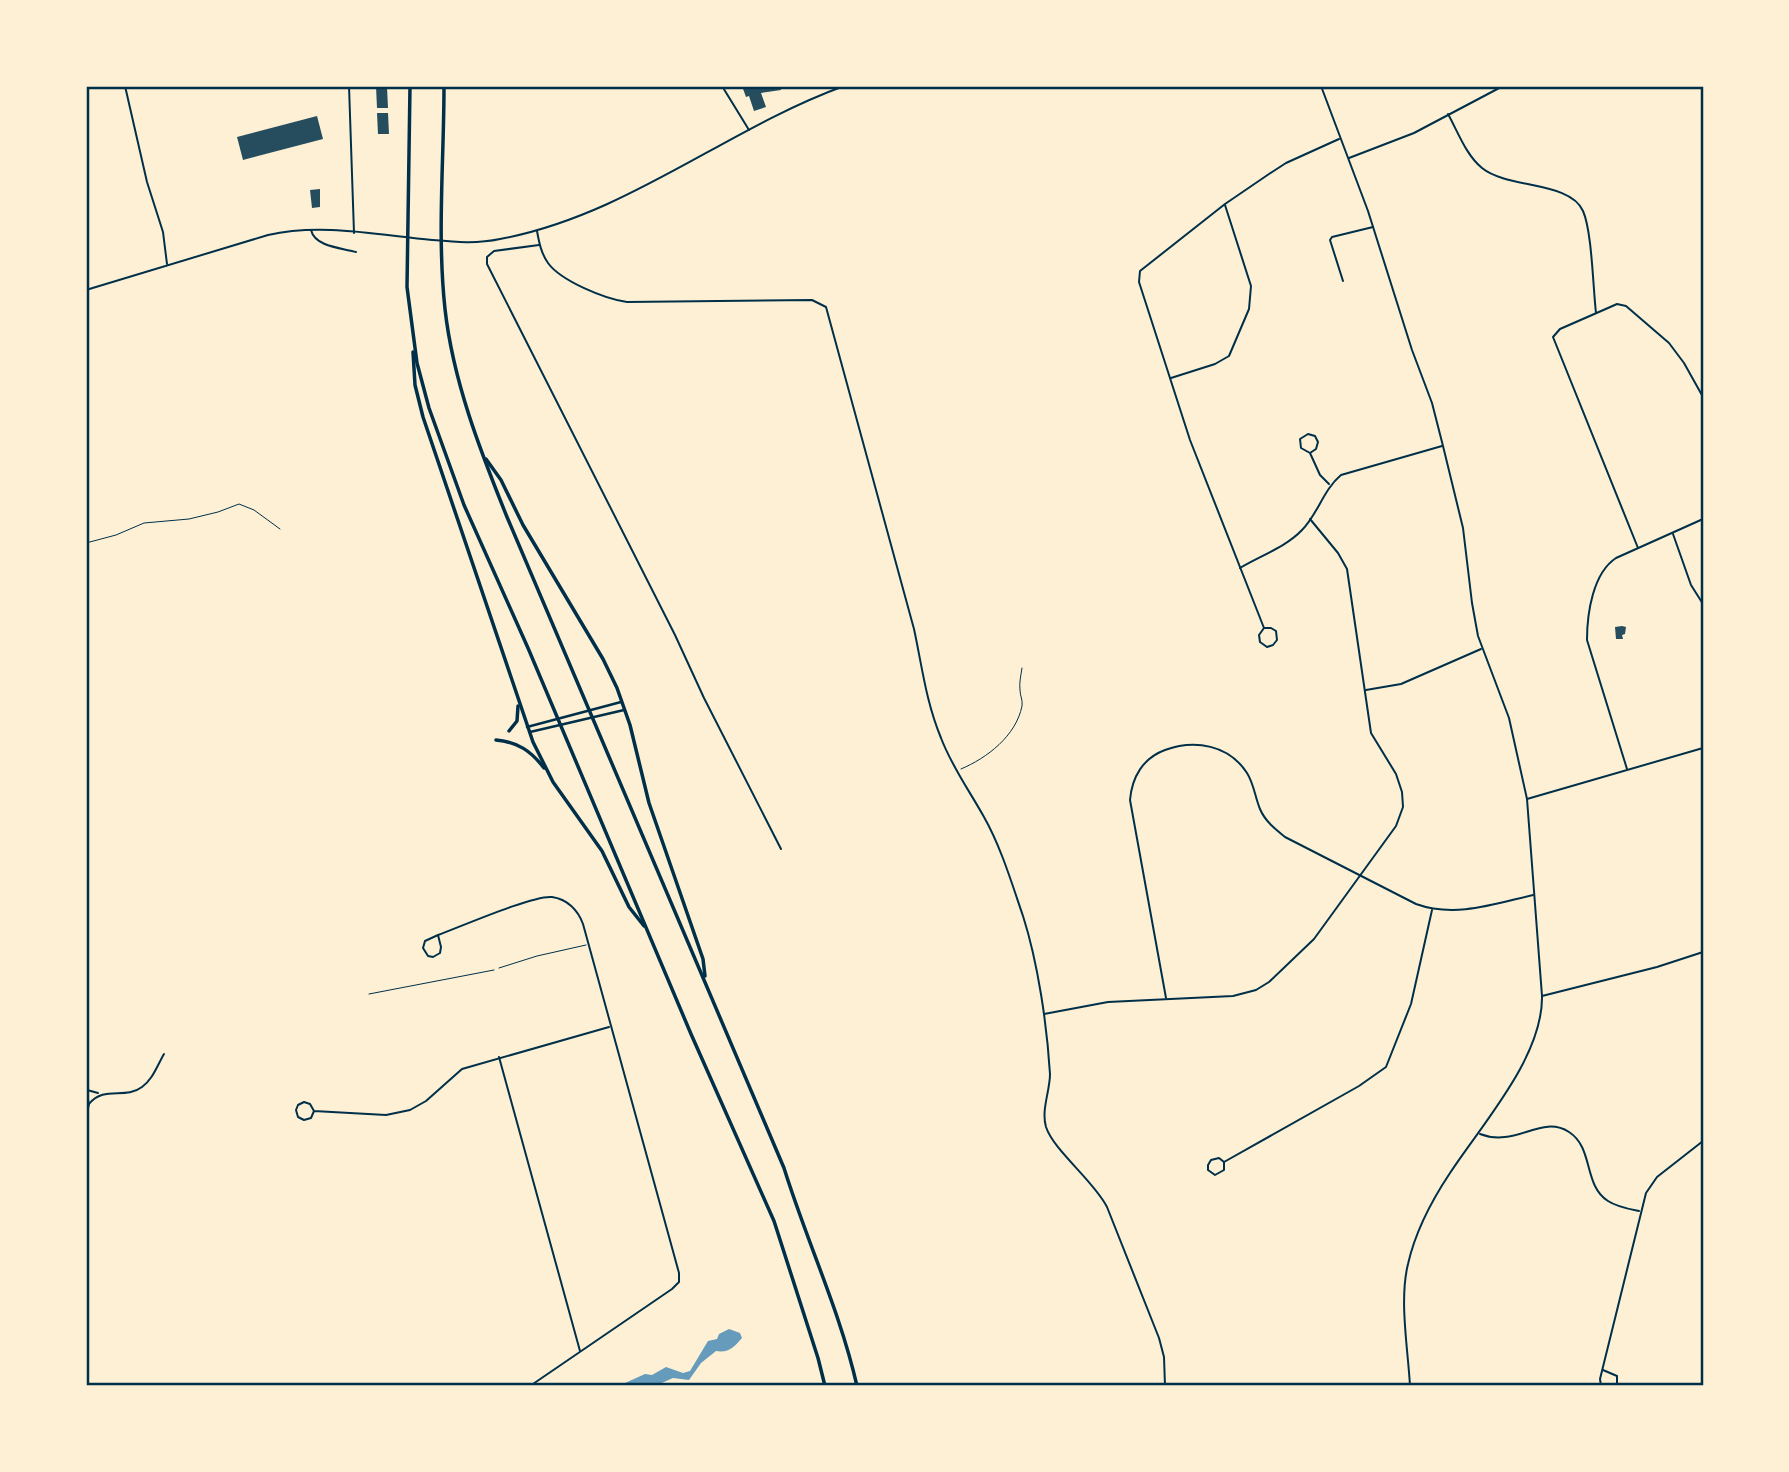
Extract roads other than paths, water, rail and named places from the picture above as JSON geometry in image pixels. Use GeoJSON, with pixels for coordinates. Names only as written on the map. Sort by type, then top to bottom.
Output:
{"type":"FeatureCollection","features":[{"type":"Feature","properties":{"kind":"highway"},"geometry":{"type":"LineString","coordinates":[[410,86],[406,259],[414,342],[415,386],[518,701],[548,773]]}},
{"type":"Feature","properties":{"kind":"highway"},"geometry":{"type":"LineString","coordinates":[[444,86],[442,251],[445,309],[453,354],[481,452],[784,1168],[838,1314],[857,1386]]}},
{"type":"Feature","properties":{"kind":"highway"},"geometry":{"type":"LineString","coordinates":[[414,342],[429,408],[449,469],[774,1221],[825,1386]]}},
{"type":"Feature","properties":{"kind":"highway"},"geometry":{"type":"LineString","coordinates":[[481,452],[501,480],[523,525],[603,659],[630,725],[649,803],[703,959],[706,982]]}},
{"type":"Feature","properties":{"kind":"highway"},"geometry":{"type":"LineString","coordinates":[[509,731],[517,721],[518,701]]}},
{"type":"Feature","properties":{"kind":"highway"},"geometry":{"type":"LineString","coordinates":[[496,740],[510,742],[528,750],[548,773],[602,851],[629,907],[647,930]]}},
{"type":"Feature","properties":{"kind":"main road"},"geometry":{"type":"LineString","coordinates":[[527,727],[621,702]]}},
{"type":"Feature","properties":{"kind":"main road"},"geometry":{"type":"LineString","coordinates":[[530,732],[624,710]]}},
{"type":"Feature","properties":{"kind":"street"},"geometry":{"type":"LineString","coordinates":[[125,86],[147,182],[163,232],[168,265]]}},
{"type":"Feature","properties":{"kind":"street"},"geometry":{"type":"LineString","coordinates":[[349,86],[354,233]]}},
{"type":"Feature","properties":{"kind":"street"},"geometry":{"type":"LineString","coordinates":[[722,86],[749,130]]}},
{"type":"Feature","properties":{"kind":"street"},"geometry":{"type":"LineString","coordinates":[[86,290],[268,234],[311,229],[455,242],[489,241],[537,231],[599,209],[814,97],[844,86]]}},
{"type":"Feature","properties":{"kind":"street"},"geometry":{"type":"LineString","coordinates":[[1321,86],[1373,227],[1412,350],[1432,402],[1463,528],[1472,603],[1482,648],[1509,718],[1527,799],[1542,996],[1540,1020],[1534,1038],[1505,1093],[1436,1197],[1408,1263],[1405,1296],[1410,1386]]}},
{"type":"Feature","properties":{"kind":"street"},"geometry":{"type":"LineString","coordinates":[[1348,158],[1414,133],[1503,86]]}},
{"type":"Feature","properties":{"kind":"street"},"geometry":{"type":"LineString","coordinates":[[1448,114],[1474,161],[1489,173],[1502,179],[1559,192],[1579,204],[1586,222],[1596,314]]}},
{"type":"Feature","properties":{"kind":"street"},"geometry":{"type":"LineString","coordinates":[[1264,628],[1190,440],[1139,275],[1145,265],[1225,204],[1286,163],[1340,139]]}},
{"type":"Feature","properties":{"kind":"street"},"geometry":{"type":"LineString","coordinates":[[1169,378],[1215,364],[1229,356],[1249,309],[1251,286],[1225,204]]}},
{"type":"Feature","properties":{"kind":"street"},"geometry":{"type":"LineString","coordinates":[[1343,281],[1332,237],[1373,227]]}},
{"type":"Feature","properties":{"kind":"street"},"geometry":{"type":"LineString","coordinates":[[311,229],[319,242],[356,252]]}},
{"type":"Feature","properties":{"kind":"street"},"geometry":{"type":"LineString","coordinates":[[537,231],[548,262],[557,272],[598,294],[619,301],[812,300],[826,307],[914,629],[931,709],[956,771],[988,826],[1017,899],[1029,938],[1043,1014],[1050,1075],[1046,1127],[1107,1207],[1159,1338],[1164,1357],[1165,1386]]}},
{"type":"Feature","properties":{"kind":"street"},"geometry":{"type":"LineString","coordinates":[[540,245],[494,251],[487,257],[487,264],[634,551],[780,849]]}},
{"type":"Feature","properties":{"kind":"street"},"geometry":{"type":"LineString","coordinates":[[1638,548],[1553,337],[1559,329],[1617,304],[1626,306],[1670,344],[1703,397]]}},
{"type":"Feature","properties":{"kind":"street"},"geometry":{"type":"LineString","coordinates":[[1310,453],[1316,449],[1318,442],[1315,436],[1308,434],[1301,438],[1303,451],[1310,453],[1320,475],[1331,485]]}},
{"type":"Feature","properties":{"kind":"street"},"geometry":{"type":"LineString","coordinates":[[1240,568],[1291,540],[1310,519],[1331,485],[1346,473],[1443,446]]}},
{"type":"Feature","properties":{"kind":"street"},"geometry":{"type":"LineString","coordinates":[[1043,1014],[1108,1002],[1233,996],[1263,986],[1314,939],[1396,826],[1403,799],[1400,782],[1370,733],[1348,569],[1310,519]]}},
{"type":"Feature","properties":{"kind":"street"},"geometry":{"type":"LineString","coordinates":[[1627,769],[1590,654],[1587,630],[1600,574],[1608,563],[1703,519]]}},
{"type":"Feature","properties":{"kind":"street"},"geometry":{"type":"LineString","coordinates":[[1673,533],[1691,585],[1703,604]]}},
{"type":"Feature","properties":{"kind":"street"},"geometry":{"type":"LineString","coordinates":[[1264,628],[1270,628],[1277,634],[1277,640],[1267,647],[1260,642],[1260,632],[1264,628]]}},
{"type":"Feature","properties":{"kind":"street"},"geometry":{"type":"LineString","coordinates":[[1365,690],[1401,684],[1482,648]]}},
{"type":"Feature","properties":{"kind":"street"},"geometry":{"type":"LineString","coordinates":[[1166,999],[1130,800],[1133,781],[1143,765],[1158,753],[1176,747],[1213,747],[1230,755],[1247,773],[1262,813],[1274,828],[1293,842],[1404,899],[1432,909],[1461,911],[1533,895]]}},
{"type":"Feature","properties":{"kind":"street"},"geometry":{"type":"LineString","coordinates":[[1527,799],[1703,748]]}},
{"type":"Feature","properties":{"kind":"street"},"geometry":{"type":"LineString","coordinates":[[438,935],[440,953],[433,957],[428,956],[424,952],[423,944],[427,940],[438,935],[539,898],[565,901],[575,909],[582,920],[680,1278],[676,1287],[530,1386]]}},
{"type":"Feature","properties":{"kind":"street"},"geometry":{"type":"LineString","coordinates":[[1224,1162],[1359,1087],[1385,1067],[1411,1004],[1432,909]]}},
{"type":"Feature","properties":{"kind":"street"},"geometry":{"type":"LineString","coordinates":[[1542,996],[1657,967],[1703,952]]}},
{"type":"Feature","properties":{"kind":"street"},"geometry":{"type":"LineString","coordinates":[[314,1111],[377,1115],[410,1110],[426,1101],[460,1070],[610,1027]]}},
{"type":"Feature","properties":{"kind":"street"},"geometry":{"type":"LineString","coordinates":[[86,1117],[89,1104],[86,1090],[100,1094],[140,1089],[149,1081],[164,1054]]}},
{"type":"Feature","properties":{"kind":"street"},"geometry":{"type":"LineString","coordinates":[[499,1057],[580,1352]]}},
{"type":"Feature","properties":{"kind":"street"},"geometry":{"type":"LineString","coordinates":[[89,1104],[100,1094]]}},
{"type":"Feature","properties":{"kind":"street"},"geometry":{"type":"LineString","coordinates":[[304,1102],[310,1104],[314,1111],[311,1118],[304,1120],[299,1118],[296,1112],[298,1105],[304,1102]]}},
{"type":"Feature","properties":{"kind":"street"},"geometry":{"type":"LineString","coordinates":[[1479,1133],[1504,1139],[1539,1128],[1561,1128],[1580,1142],[1592,1180],[1600,1195],[1613,1204],[1640,1211]]}},
{"type":"Feature","properties":{"kind":"street"},"geometry":{"type":"LineString","coordinates":[[1601,1386],[1602,1370],[1640,1211],[1653,1181],[1703,1141]]}},
{"type":"Feature","properties":{"kind":"street"},"geometry":{"type":"LineString","coordinates":[[1213,1158],[1224,1162],[1224,1170],[1220,1174],[1215,1175],[1208,1170],[1208,1164],[1213,1158]]}},
{"type":"Feature","properties":{"kind":"street"},"geometry":{"type":"LineString","coordinates":[[1602,1370],[1617,1376],[1617,1386]]}},
{"type":"Feature","properties":{"kind":"lane"},"geometry":{"type":"LineString","coordinates":[[499,968],[588,944]]}},
{"type":"Feature","properties":{"kind":"water"},"geometry":{"type":"Polygon","coordinates":[[[729,1329],[740,1333],[742,1338],[731,1349],[716,1351],[701,1363],[689,1380],[673,1378],[655,1386],[625,1386],[625,1383],[645,1374],[652,1375],[666,1367],[683,1373],[690,1371],[708,1341],[717,1339],[719,1334],[729,1329]]]}}]}
